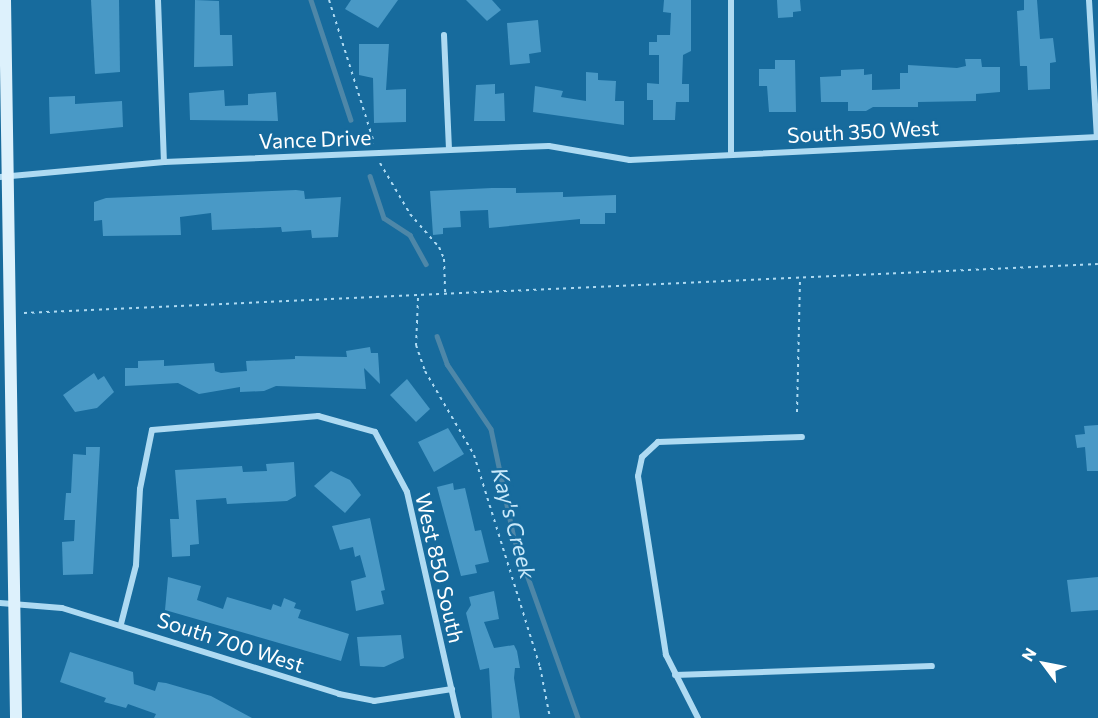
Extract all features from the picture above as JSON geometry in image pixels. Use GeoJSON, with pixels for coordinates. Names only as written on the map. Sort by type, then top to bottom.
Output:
{"type":"FeatureCollection","features":[{"type":"Feature","properties":{"kind":"main road"},"geometry":{"type":"LineString","coordinates":[[4,0],[4,177],[16,604],[16,718]]}},
{"type":"Feature","properties":{"kind":"street"},"geometry":{"type":"LineString","coordinates":[[159,0],[164,162]]}},
{"type":"Feature","properties":{"kind":"street"},"geometry":{"type":"LineString","coordinates":[[731,0],[731,154]]}},
{"type":"Feature","properties":{"kind":"street"},"geometry":{"type":"LineString","coordinates":[[1089,0],[1097,137]]}},
{"type":"Feature","properties":{"kind":"street"},"geometry":{"type":"LineString","coordinates":[[444,35],[449,149]]}},
{"type":"Feature","properties":{"kind":"street","name":"South 350 West"},"geometry":{"type":"LineString","coordinates":[[630,160],[1097,137]]}},
{"type":"Feature","properties":{"kind":"street","name":"Vance Drive"},"geometry":{"type":"LineString","coordinates":[[4,177],[164,162],[549,146],[630,160]]}},
{"type":"Feature","properties":{"kind":"street","name":"West 850 South"},"geometry":{"type":"LineString","coordinates":[[120,624],[136,565],[140,489],[152,430],[318,416],[375,432],[407,492],[458,718]]}},
{"type":"Feature","properties":{"kind":"street"},"geometry":{"type":"LineString","coordinates":[[698,718],[666,655],[638,476],[642,458],[658,442],[802,437]]}},
{"type":"Feature","properties":{"kind":"street","name":"South 700 West"},"geometry":{"type":"LineString","coordinates":[[0,603],[62,608],[120,624],[339,694],[374,701],[452,688]]}},
{"type":"Feature","properties":{"kind":"street"},"geometry":{"type":"LineString","coordinates":[[675,675],[932,666]]}},
{"type":"Feature","properties":{"kind":"path"},"geometry":{"type":"LineString","coordinates":[[329,0],[371,136]]}},
{"type":"Feature","properties":{"kind":"path"},"geometry":{"type":"LineString","coordinates":[[381,164],[410,214],[439,247],[444,259],[446,296]]}},
{"type":"Feature","properties":{"kind":"path"},"geometry":{"type":"LineString","coordinates":[[37,312],[418,298],[800,277],[1098,264]]}},
{"type":"Feature","properties":{"kind":"path"},"geometry":{"type":"LineString","coordinates":[[797,412],[800,277]]}},
{"type":"Feature","properties":{"kind":"path"},"geometry":{"type":"LineString","coordinates":[[418,298],[416,345],[425,371],[474,455],[540,667],[550,718]]}},
{"type":"Feature","properties":{"kind":"building"},"geometry":{"type":"Polygon","coordinates":[[[91,0],[119,0],[120,72],[95,74],[91,0]]]}},
{"type":"Feature","properties":{"kind":"building"},"geometry":{"type":"Polygon","coordinates":[[[195,0],[219,1],[220,35],[232,35],[233,66],[194,67],[195,0]]]}},
{"type":"Feature","properties":{"kind":"building"},"geometry":{"type":"Polygon","coordinates":[[[351,0],[398,0],[378,28],[345,9],[351,0]]]}},
{"type":"Feature","properties":{"kind":"building"},"geometry":{"type":"Polygon","coordinates":[[[466,0],[492,0],[501,10],[487,21],[466,0]]]}},
{"type":"Feature","properties":{"kind":"building"},"geometry":{"type":"Polygon","coordinates":[[[664,0],[691,0],[691,51],[683,55],[682,84],[689,84],[689,102],[676,102],[675,120],[653,120],[653,100],[647,100],[647,83],[659,84],[659,55],[649,55],[649,42],[657,42],[657,35],[670,35],[671,13],[663,12],[664,0]]]}},
{"type":"Feature","properties":{"kind":"building"},"geometry":{"type":"Polygon","coordinates":[[[777,0],[800,0],[801,11],[793,12],[793,17],[778,18],[777,0]]]}},
{"type":"Feature","properties":{"kind":"building"},"geometry":{"type":"Polygon","coordinates":[[[1024,0],[1037,0],[1040,39],[1053,38],[1056,62],[1050,63],[1050,89],[1028,90],[1027,66],[1020,66],[1017,11],[1024,10],[1024,0]]]}},
{"type":"Feature","properties":{"kind":"building"},"geometry":{"type":"Polygon","coordinates":[[[538,20],[541,52],[529,54],[530,63],[510,65],[507,23],[538,20]]]}},
{"type":"Feature","properties":{"kind":"building"},"geometry":{"type":"Polygon","coordinates":[[[359,44],[389,44],[386,90],[406,89],[406,122],[374,123],[373,78],[359,75],[359,44]]]}},
{"type":"Feature","properties":{"kind":"building"},"geometry":{"type":"Polygon","coordinates":[[[965,59],[981,59],[982,67],[1000,67],[1000,92],[976,94],[976,101],[918,102],[918,107],[873,107],[866,111],[848,111],[848,102],[821,102],[820,77],[841,76],[841,70],[864,69],[864,75],[872,74],[872,90],[900,89],[900,73],[908,73],[908,65],[957,68],[966,66],[965,59]]]}},
{"type":"Feature","properties":{"kind":"building"},"geometry":{"type":"Polygon","coordinates":[[[775,60],[795,60],[796,112],[769,112],[767,86],[759,86],[759,69],[775,69],[775,60]]]}},
{"type":"Feature","properties":{"kind":"building"},"geometry":{"type":"Polygon","coordinates":[[[586,72],[598,73],[598,80],[616,81],[615,101],[624,101],[624,125],[533,112],[535,86],[563,91],[561,97],[586,101],[586,72]]]}},
{"type":"Feature","properties":{"kind":"building"},"geometry":{"type":"Polygon","coordinates":[[[495,84],[495,94],[504,93],[505,121],[474,121],[476,85],[495,84]]]}},
{"type":"Feature","properties":{"kind":"building"},"geometry":{"type":"Polygon","coordinates":[[[224,90],[225,106],[248,105],[248,94],[276,92],[278,121],[190,120],[189,93],[224,90]]]}},
{"type":"Feature","properties":{"kind":"building"},"geometry":{"type":"Polygon","coordinates":[[[75,96],[75,104],[122,101],[123,127],[50,134],[49,97],[75,96]]]}},
{"type":"Feature","properties":{"kind":"building"},"geometry":{"type":"Polygon","coordinates":[[[516,188],[516,193],[563,192],[563,197],[616,195],[616,213],[605,213],[605,224],[580,224],[580,219],[489,228],[488,210],[460,211],[461,227],[443,228],[443,234],[433,235],[430,191],[516,188]]]}},
{"type":"Feature","properties":{"kind":"building"},"geometry":{"type":"Polygon","coordinates":[[[304,191],[305,199],[341,197],[338,237],[312,238],[311,230],[282,232],[281,227],[212,230],[211,213],[180,217],[181,235],[103,236],[102,220],[94,221],[94,202],[106,198],[304,191]]]}},
{"type":"Feature","properties":{"kind":"building"},"geometry":{"type":"Polygon","coordinates":[[[370,347],[371,353],[378,353],[380,384],[364,368],[366,389],[276,386],[264,391],[240,392],[240,387],[199,394],[178,383],[125,386],[125,368],[138,368],[138,361],[164,360],[164,366],[214,363],[215,371],[221,373],[247,371],[246,361],[295,359],[295,356],[347,357],[346,351],[370,347]]]}},
{"type":"Feature","properties":{"kind":"building"},"geometry":{"type":"Polygon","coordinates":[[[94,373],[98,380],[104,376],[114,392],[97,408],[75,412],[63,395],[94,373]]]}},
{"type":"Feature","properties":{"kind":"building"},"geometry":{"type":"Polygon","coordinates":[[[407,379],[430,409],[416,422],[390,395],[407,379]]]}},
{"type":"Feature","properties":{"kind":"building"},"geometry":{"type":"Polygon","coordinates":[[[1098,425],[1098,471],[1087,471],[1085,447],[1077,448],[1075,435],[1085,434],[1084,426],[1098,425]]]}},
{"type":"Feature","properties":{"kind":"building"},"geometry":{"type":"Polygon","coordinates":[[[448,428],[464,454],[434,472],[418,442],[448,428]]]}},
{"type":"Feature","properties":{"kind":"building"},"geometry":{"type":"Polygon","coordinates":[[[86,447],[100,447],[93,574],[63,575],[62,542],[74,541],[75,520],[64,520],[66,493],[71,493],[73,454],[86,455],[86,447]]]}},
{"type":"Feature","properties":{"kind":"building"},"geometry":{"type":"Polygon","coordinates":[[[294,462],[296,496],[287,501],[227,504],[226,498],[196,500],[199,544],[190,545],[190,556],[172,557],[170,519],[179,519],[175,470],[242,466],[243,472],[267,471],[266,464],[294,462]]]}},
{"type":"Feature","properties":{"kind":"building"},"geometry":{"type":"Polygon","coordinates":[[[331,471],[350,480],[361,495],[345,513],[314,486],[331,471]]]}},
{"type":"Feature","properties":{"kind":"building"},"geometry":{"type":"Polygon","coordinates":[[[453,483],[454,490],[465,488],[475,531],[481,530],[489,562],[475,565],[477,573],[461,576],[437,487],[453,483]]]}},
{"type":"Feature","properties":{"kind":"building"},"geometry":{"type":"Polygon","coordinates":[[[370,518],[385,590],[381,591],[384,604],[356,611],[351,581],[366,577],[360,555],[355,557],[353,547],[340,550],[332,526],[370,518]]]}},
{"type":"Feature","properties":{"kind":"building"},"geometry":{"type":"Polygon","coordinates":[[[168,577],[201,586],[197,600],[223,609],[227,597],[271,610],[273,604],[281,607],[284,598],[296,603],[294,608],[301,610],[298,618],[349,634],[341,661],[165,610],[168,577]]]}},
{"type":"Feature","properties":{"kind":"building"},"geometry":{"type":"Polygon","coordinates":[[[1098,577],[1098,610],[1071,612],[1067,580],[1098,577]]]}},
{"type":"Feature","properties":{"kind":"building"},"geometry":{"type":"Polygon","coordinates":[[[494,591],[499,619],[484,622],[494,648],[514,645],[517,651],[520,668],[515,668],[514,678],[520,718],[492,718],[489,668],[480,670],[466,613],[471,605],[469,597],[494,591]]]}},
{"type":"Feature","properties":{"kind":"building"},"geometry":{"type":"Polygon","coordinates":[[[401,635],[404,658],[384,667],[360,666],[357,637],[401,635]]]}},
{"type":"Feature","properties":{"kind":"building"},"geometry":{"type":"Polygon","coordinates":[[[70,652],[133,672],[134,684],[155,691],[158,682],[166,683],[211,696],[252,718],[154,718],[156,714],[128,704],[126,708],[104,702],[106,698],[60,682],[70,652]]]}},
{"type":"Feature","properties":{"kind":"waterway","name":"Kay's Creek"},"geometry":{"type":"LineString","coordinates":[[311,0],[351,120]]}},
{"type":"Feature","properties":{"kind":"waterway","name":"Kay's Creek"},"geometry":{"type":"LineString","coordinates":[[370,176],[384,218],[410,235],[426,264]]}},
{"type":"Feature","properties":{"kind":"waterway","name":"Kay's Creek"},"geometry":{"type":"LineString","coordinates":[[437,336],[447,364],[491,429],[514,538],[578,718]]}}]}
